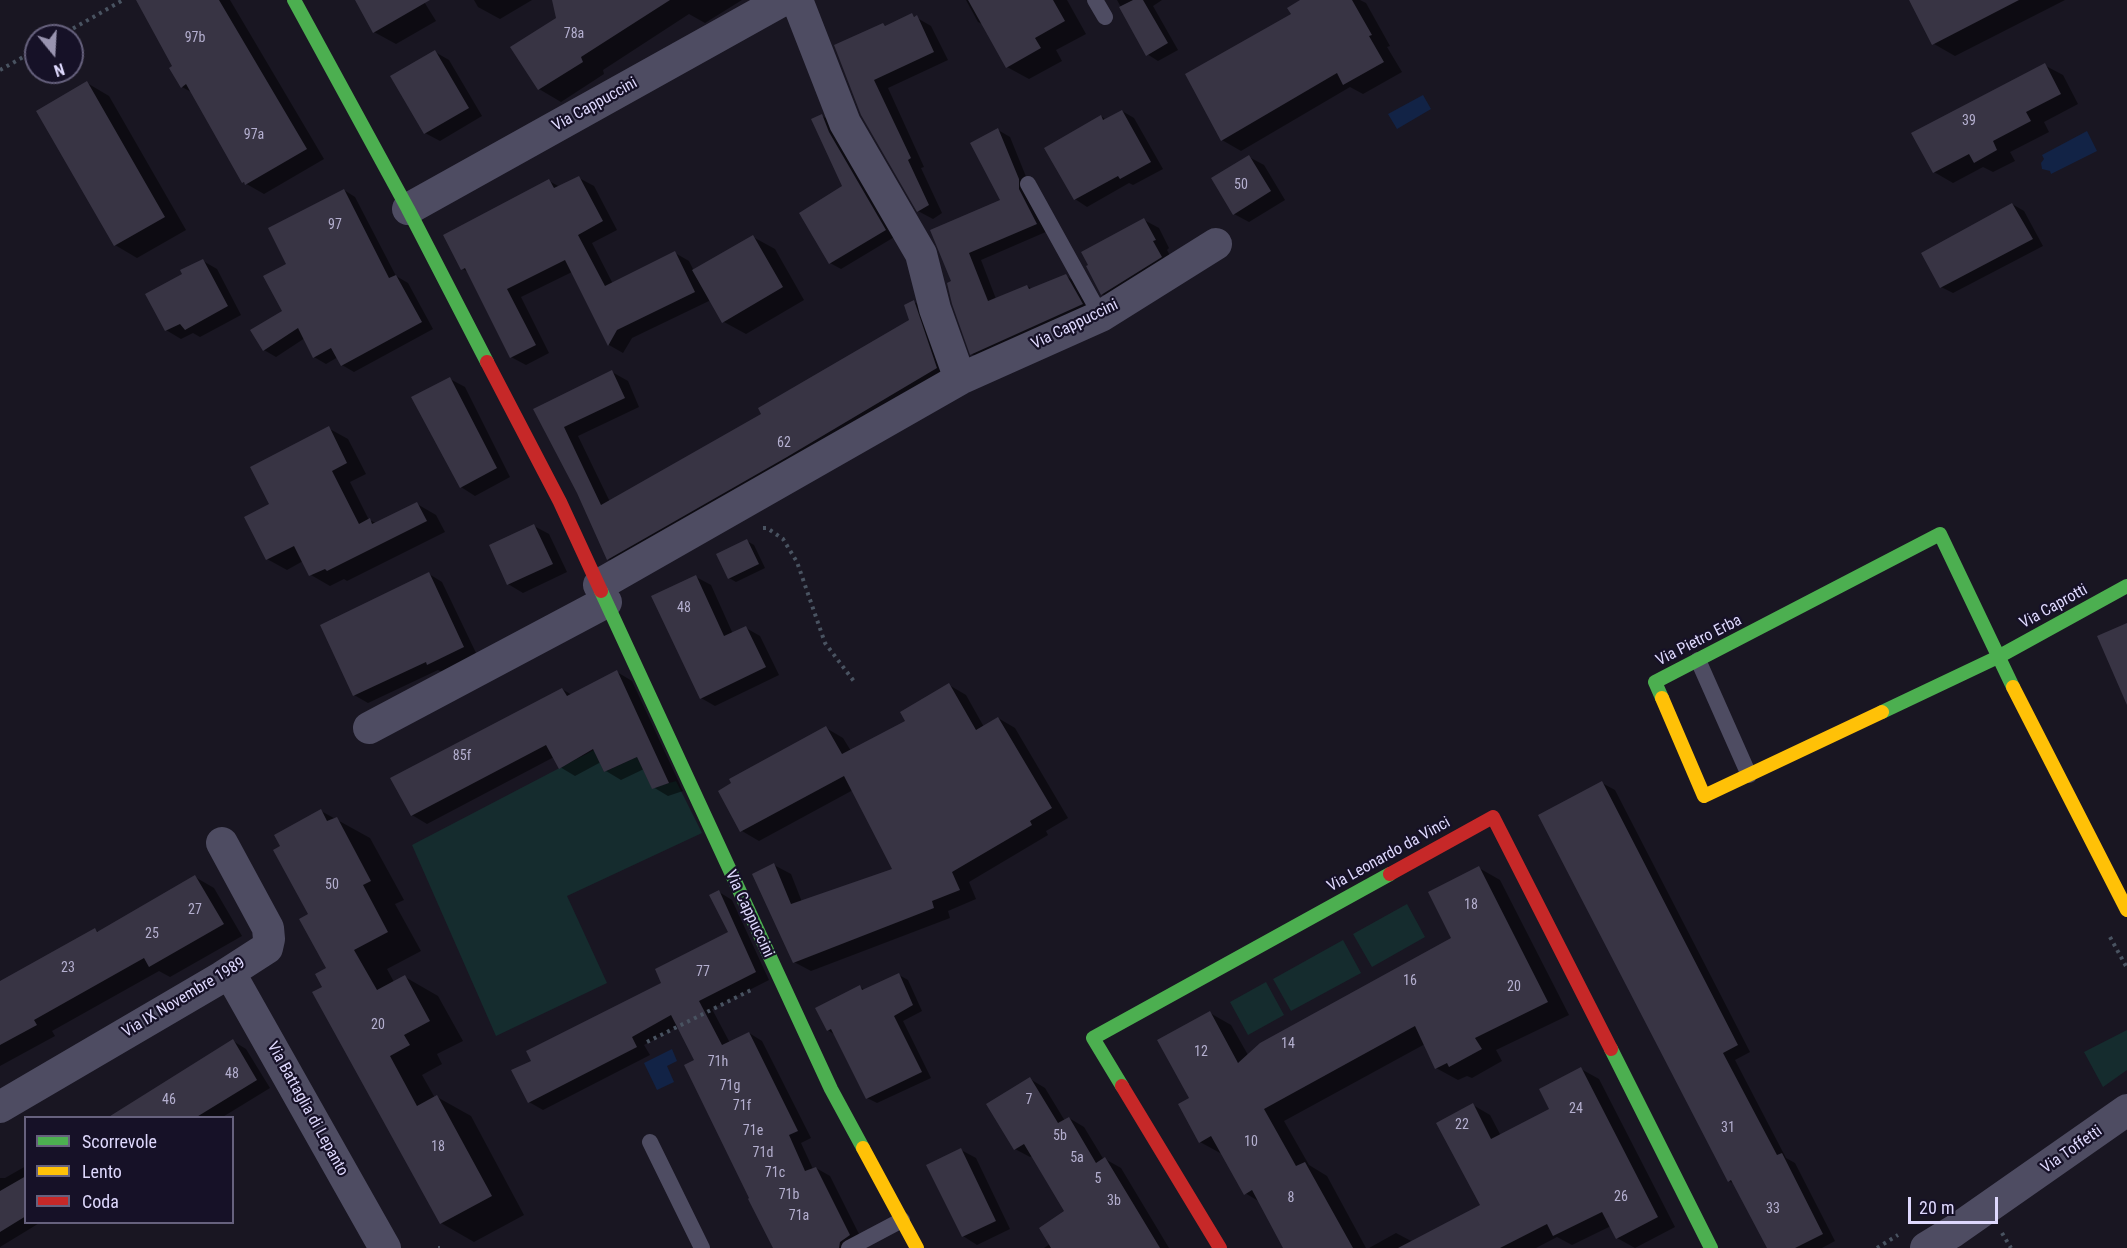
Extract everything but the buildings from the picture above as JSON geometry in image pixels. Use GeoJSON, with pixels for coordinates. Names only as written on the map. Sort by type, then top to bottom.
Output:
{"type":"FeatureCollection","features":[{"type":"Feature","properties":{"kind":"street","name":"Via Cappuccini"},"geometry":{"type":"LineString","coordinates":[[294,0],[408,209],[530,443],[603,594],[831,1089],[917,1248]]}},
{"type":"Feature","properties":{"kind":"street","name":"Via Cappuccini"},"geometry":{"type":"LineString","coordinates":[[408,209],[783,0]]}},
{"type":"Feature","properties":{"kind":"street"},"geometry":{"type":"LineString","coordinates":[[797,0],[845,123],[921,254],[935,309],[960,379]]}},
{"type":"Feature","properties":{"kind":"street","name":"Via Cappuccini"},"geometry":{"type":"LineString","coordinates":[[369,728],[603,594],[960,379],[1101,316],[1216,244]]}},
{"type":"Feature","properties":{"kind":"street","name":"Via Pietro Erba"},"geometry":{"type":"LineString","coordinates":[[1998,657],[1704,796],[1654,682],[1940,534],[1998,657],[2127,910]]}},
{"type":"Feature","properties":{"kind":"street","name":"Via Caprotti"},"geometry":{"type":"LineString","coordinates":[[1998,657],[2127,586]]}},
{"type":"Feature","properties":{"kind":"street","name":"Via Leonardo da Vinci"},"geometry":{"type":"LineString","coordinates":[[1220,1248],[1093,1038],[1493,817],[1711,1248]]}},
{"type":"Feature","properties":{"kind":"street","name":"Via IX Novembre 1989"},"geometry":{"type":"LineString","coordinates":[[0,1107],[222,977],[267,948],[270,939],[268,928],[222,843]]}},
{"type":"Feature","properties":{"kind":"street","name":"Via Battaglia di Lepanto"},"geometry":{"type":"LineString","coordinates":[[222,977],[236,984],[385,1248]]}},
{"type":"Feature","properties":{"kind":"street","name":"Via Toffetti"},"geometry":{"type":"LineString","coordinates":[[1926,1248],[1954,1231],[2127,1110]]}},
{"type":"Feature","properties":{"kind":"lane"},"geometry":{"type":"LineString","coordinates":[[1095,0],[1105,17]]}},
{"type":"Feature","properties":{"kind":"lane"},"geometry":{"type":"LineString","coordinates":[[1028,184],[1101,316]]}},
{"type":"Feature","properties":{"kind":"lane"},"geometry":{"type":"LineString","coordinates":[[1698,660],[1749,775]]}},
{"type":"Feature","properties":{"kind":"lane"},"geometry":{"type":"LineString","coordinates":[[650,1142],[702,1248]]}},
{"type":"Feature","properties":{"kind":"lane"},"geometry":{"type":"LineString","coordinates":[[849,1248],[902,1220]]}},
{"type":"Feature","properties":{"kind":"path"},"geometry":{"type":"LineString","coordinates":[[81,24],[123,0]]}},
{"type":"Feature","properties":{"kind":"path"},"geometry":{"type":"LineString","coordinates":[[0,70],[24,57]]}},
{"type":"Feature","properties":{"kind":"path"},"geometry":{"type":"LineString","coordinates":[[759,528],[767,528],[783,539],[797,562],[825,643],[856,684]]}},
{"type":"Feature","properties":{"kind":"path"},"geometry":{"type":"LineString","coordinates":[[647,1042],[778,976]]}},
{"type":"Feature","properties":{"kind":"path"},"geometry":{"type":"LineString","coordinates":[[1998,1227],[2011,1248]]}},
{"type":"Feature","properties":{"kind":"green space"},"geometry":{"type":"Polygon","coordinates":[[[594,750],[604,772],[637,757],[652,788],[676,781],[702,833],[567,896],[607,983],[496,1036],[412,845],[594,750]]]}},
{"type":"Feature","properties":{"kind":"green space"},"geometry":{"type":"Polygon","coordinates":[[[1407,904],[1425,937],[1372,967],[1353,934],[1407,904]]]}},
{"type":"Feature","properties":{"kind":"green space"},"geometry":{"type":"Polygon","coordinates":[[[1343,940],[1361,973],[1291,1011],[1273,979],[1343,940]]]}},
{"type":"Feature","properties":{"kind":"green space"},"geometry":{"type":"Polygon","coordinates":[[[1266,982],[1284,1015],[1248,1035],[1230,1002],[1266,982]]]}},
{"type":"Feature","properties":{"kind":"green space"},"geometry":{"type":"Polygon","coordinates":[[[2127,1030],[2127,1070],[2103,1087],[2084,1052],[2127,1030]]]}},
{"type":"Feature","properties":{"kind":"water"},"geometry":{"type":"Polygon","coordinates":[[[1423,95],[1431,109],[1397,129],[1388,114],[1423,95]]]}},
{"type":"Feature","properties":{"kind":"water"},"geometry":{"type":"Polygon","coordinates":[[[2087,131],[2097,151],[2051,174],[2050,171],[2042,169],[2041,163],[2044,159],[2042,155],[2087,131]]]}},
{"type":"Feature","properties":{"kind":"water"},"geometry":{"type":"Polygon","coordinates":[[[672,1049],[677,1061],[667,1066],[674,1082],[657,1090],[644,1063],[672,1049]]]}},
{"type":"Feature","properties":{"kind":"traffic: fast"},"geometry":{"type":"LineString","coordinates":[[294,0],[408,209],[487,362]]}},
{"type":"Feature","properties":{"kind":"traffic: fast"},"geometry":{"type":"LineString","coordinates":[[1662,698],[1655,682],[1940,534],[2013,687]]}},
{"type":"Feature","properties":{"kind":"traffic: fast"},"geometry":{"type":"LineString","coordinates":[[1882,712],[1998,657],[2127,586]]}},
{"type":"Feature","properties":{"kind":"traffic: fast"},"geometry":{"type":"LineString","coordinates":[[601,591],[831,1089],[863,1148]]}},
{"type":"Feature","properties":{"kind":"traffic: fast"},"geometry":{"type":"LineString","coordinates":[[1122,1086],[1093,1038],[1390,874]]}},
{"type":"Feature","properties":{"kind":"traffic: fast"},"geometry":{"type":"LineString","coordinates":[[1611,1049],[1711,1248]]}},
{"type":"Feature","properties":{"kind":"traffic: slow"},"geometry":{"type":"LineString","coordinates":[[2013,687],[2127,910]]}},
{"type":"Feature","properties":{"kind":"traffic: slow"},"geometry":{"type":"LineString","coordinates":[[1662,698],[1704,796],[1882,712]]}},
{"type":"Feature","properties":{"kind":"traffic: slow"},"geometry":{"type":"LineString","coordinates":[[863,1148],[917,1248]]}},
{"type":"Feature","properties":{"kind":"traffic: jam"},"geometry":{"type":"LineString","coordinates":[[487,362],[560,502],[601,591]]}},
{"type":"Feature","properties":{"kind":"traffic: jam"},"geometry":{"type":"LineString","coordinates":[[1390,874],[1493,817],[1611,1049]]}},
{"type":"Feature","properties":{"kind":"traffic: jam"},"geometry":{"type":"LineString","coordinates":[[1122,1086],[1220,1248]]}}]}
